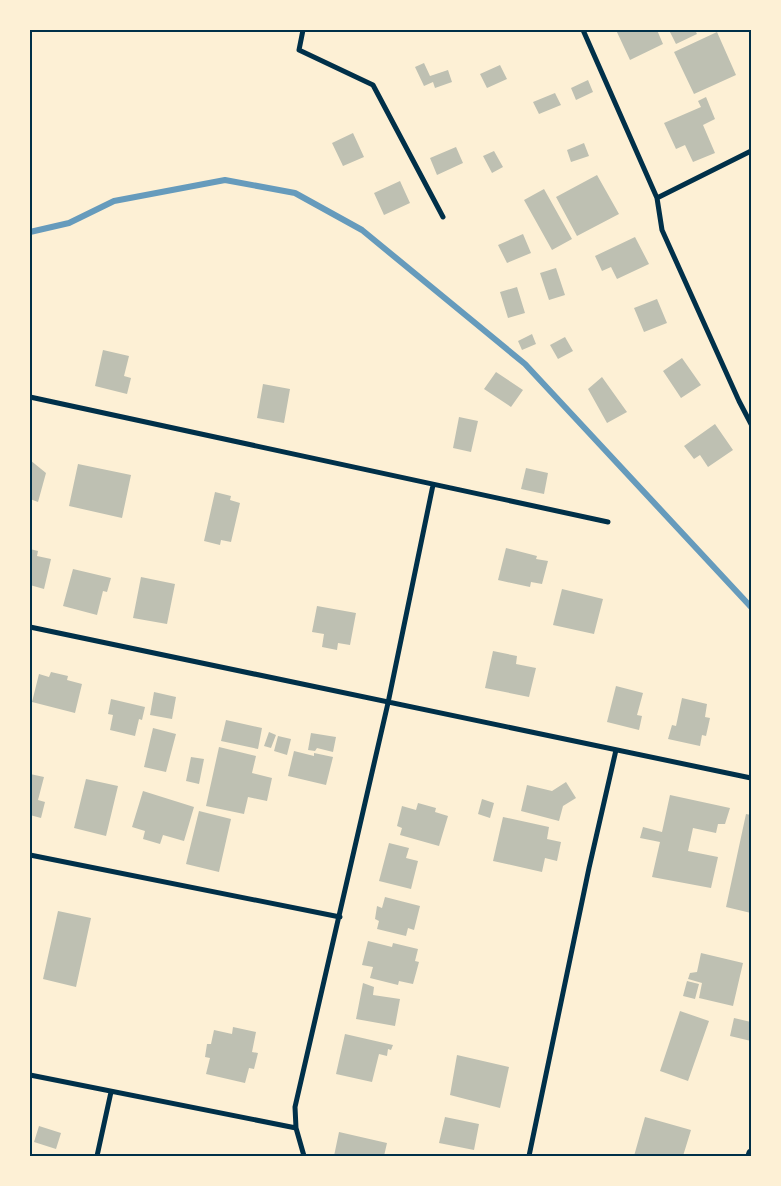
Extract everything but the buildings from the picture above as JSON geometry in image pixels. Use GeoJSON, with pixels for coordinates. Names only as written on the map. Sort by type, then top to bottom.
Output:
{"type":"FeatureCollection","features":[{"type":"Feature","properties":{"kind":"street"},"geometry":{"type":"LineString","coordinates":[[303,30],[299,50],[373,85],[444,217]]}},
{"type":"Feature","properties":{"kind":"street"},"geometry":{"type":"LineString","coordinates":[[583,30],[657,198],[662,230],[751,424]]}},
{"type":"Feature","properties":{"kind":"street"},"geometry":{"type":"LineString","coordinates":[[657,198],[751,151]]}},
{"type":"Feature","properties":{"kind":"street"},"geometry":{"type":"LineString","coordinates":[[30,397],[608,522]]}},
{"type":"Feature","properties":{"kind":"street"},"geometry":{"type":"LineString","coordinates":[[304,1156],[296,1128],[295,1108],[388,703],[432,485]]}},
{"type":"Feature","properties":{"kind":"street"},"geometry":{"type":"LineString","coordinates":[[30,626],[751,778]]}},
{"type":"Feature","properties":{"kind":"street"},"geometry":{"type":"LineString","coordinates":[[529,1156],[589,868],[616,750]]}},
{"type":"Feature","properties":{"kind":"street"},"geometry":{"type":"LineString","coordinates":[[30,855],[340,916]]}},
{"type":"Feature","properties":{"kind":"street"},"geometry":{"type":"LineString","coordinates":[[30,1074],[111,1092],[296,1128]]}},
{"type":"Feature","properties":{"kind":"street"},"geometry":{"type":"LineString","coordinates":[[97,1156],[111,1092]]}},
{"type":"Feature","properties":{"kind":"waterway"},"geometry":{"type":"LineString","coordinates":[[30,232],[69,223],[114,201],[225,180],[295,193],[362,230],[525,364],[751,607]]}}]}
